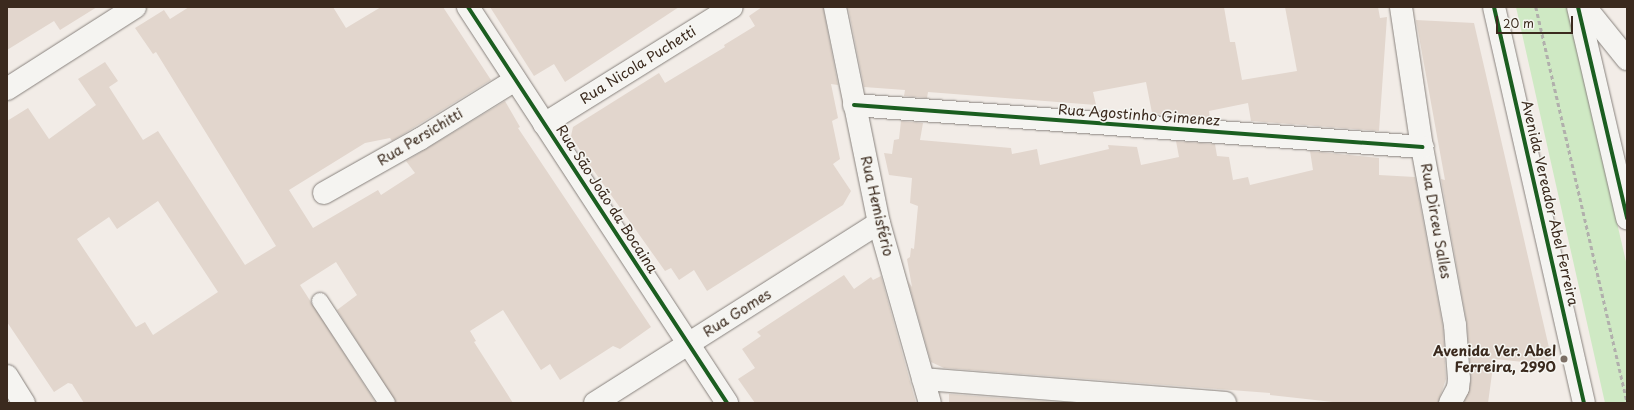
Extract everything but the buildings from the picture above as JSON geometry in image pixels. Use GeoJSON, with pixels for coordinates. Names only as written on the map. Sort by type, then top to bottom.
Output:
{"type":"FeatureCollection","features":[{"type":"Feature","properties":{"kind":"street","name":"Rua São João da Bocaina"},"geometry":{"type":"LineString","coordinates":[[468,7],[727,403]]}},
{"type":"Feature","properties":{"kind":"street","name":"Rua Nicola Puchetti"},"geometry":{"type":"LineString","coordinates":[[544,124],[732,7]]}},
{"type":"Feature","properties":{"kind":"street","name":"Rua Hemisfério"},"geometry":{"type":"LineString","coordinates":[[835,7],[879,223],[930,403]]}},
{"type":"Feature","properties":{"kind":"street","name":"Rua Dirceu Salles"},"geometry":{"type":"LineString","coordinates":[[1400,7],[1422,147],[1455,325],[1454,395]]}},
{"type":"Feature","properties":{"kind":"street","name":"Avenida Vereador Abel Ferreira"},"geometry":{"type":"LineString","coordinates":[[1494,7],[1584,403]]}},
{"type":"Feature","properties":{"kind":"street"},"geometry":{"type":"LineString","coordinates":[[1578,7],[1627,218]]}},
{"type":"Feature","properties":{"kind":"street"},"geometry":{"type":"LineString","coordinates":[[1585,7],[1627,59]]}},
{"type":"Feature","properties":{"kind":"street"},"geometry":{"type":"LineString","coordinates":[[7,88],[129,9]]}},
{"type":"Feature","properties":{"kind":"street","name":"Rua Persichitti"},"geometry":{"type":"LineString","coordinates":[[324,193],[420,139],[515,80]]}},
{"type":"Feature","properties":{"kind":"street","name":"Rua Agostinho Gimenez"},"geometry":{"type":"LineString","coordinates":[[854,105],[1422,147]]}},
{"type":"Feature","properties":{"kind":"street","name":"Rua Gomes"},"geometry":{"type":"LineString","coordinates":[[595,403],[879,223]]}},
{"type":"Feature","properties":{"kind":"street"},"geometry":{"type":"LineString","coordinates":[[7,376],[24,403]]}},
{"type":"Feature","properties":{"kind":"street"},"geometry":{"type":"LineString","coordinates":[[923,379],[1226,403]]}},
{"type":"Feature","properties":{"kind":"lane"},"geometry":{"type":"LineString","coordinates":[[320,301],[386,403]]}},
{"type":"Feature","properties":{"kind":"path"},"geometry":{"type":"LineString","coordinates":[[1536,7],[1627,400]]}},
{"type":"Feature","properties":{"kind":"green space"},"geometry":{"type":"Polygon","coordinates":[[[1516,7],[1567,7],[1627,266],[1627,403],[1605,403],[1516,7]]]}},
{"type":"Feature","properties":{"kind":"cycle path"},"geometry":{"type":"LineString","coordinates":[[468,7],[727,403]]}},
{"type":"Feature","properties":{"kind":"cycle path"},"geometry":{"type":"LineString","coordinates":[[1494,7],[1584,403]]}},
{"type":"Feature","properties":{"kind":"cycle path"},"geometry":{"type":"LineString","coordinates":[[1578,7],[1627,218]]}},
{"type":"Feature","properties":{"kind":"cycle path"},"geometry":{"type":"LineString","coordinates":[[854,105],[1422,147]]}},
{"type":"Feature","properties":{"kind":"place","name":"Avenida Ver. Abel Ferreira, 2990"},"geometry":{"type":"Point","coordinates":[1564,359]}}]}
